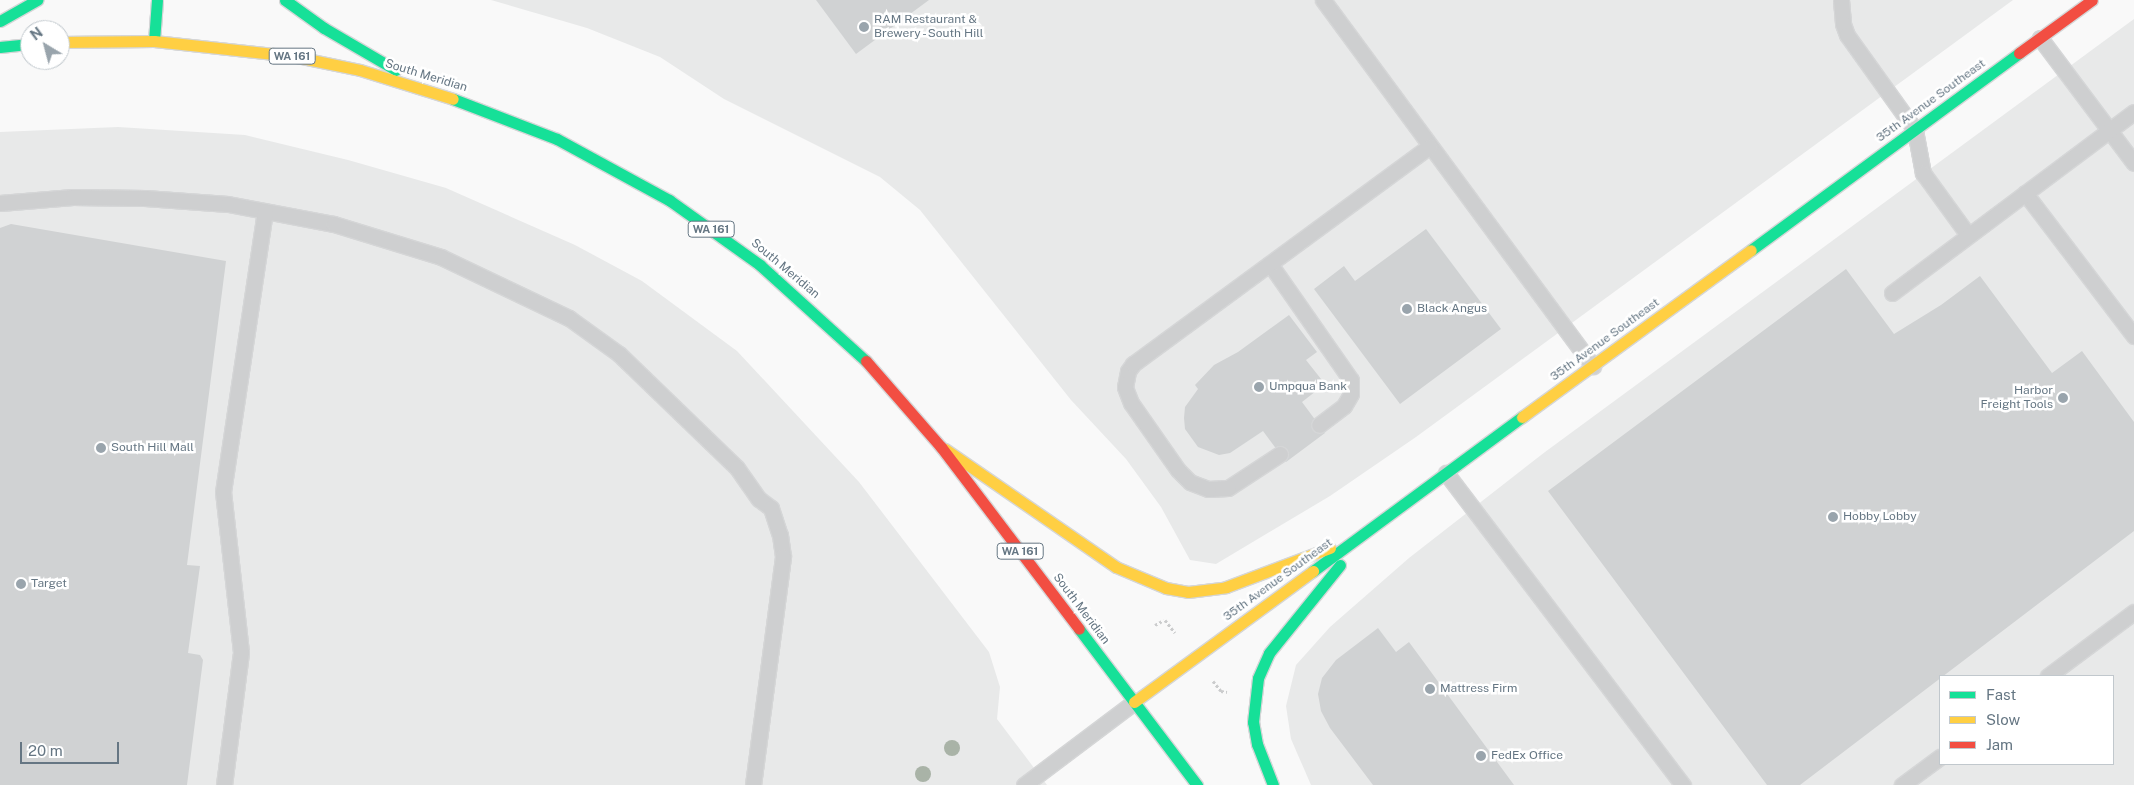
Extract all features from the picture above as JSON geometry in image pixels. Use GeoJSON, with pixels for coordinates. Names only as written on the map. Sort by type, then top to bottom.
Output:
{"type":"FeatureCollection","features":[{"type":"Feature","properties":{"kind":"street"},"geometry":{"type":"LineString","coordinates":[[0,21],[38,0]]}},
{"type":"Feature","properties":{"kind":"street"},"geometry":{"type":"LineString","coordinates":[[154,41],[157,0]]}},
{"type":"Feature","properties":{"kind":"street"},"geometry":{"type":"LineString","coordinates":[[285,0],[324,28],[427,89]]}},
{"type":"Feature","properties":{"kind":"street","name":"35th Avenue Southeast"},"geometry":{"type":"LineString","coordinates":[[1134,702],[2092,0]]}},
{"type":"Feature","properties":{"kind":"street","name":"WA 161"},"geometry":{"type":"LineString","coordinates":[[70,42],[154,41]]}},
{"type":"Feature","properties":{"kind":"street","name":"South Meridian"},"geometry":{"type":"LineString","coordinates":[[154,41],[292,56],[427,89],[557,139],[619,171],[718,233],[767,270],[840,335],[884,379],[941,446],[1197,785]]}},
{"type":"Feature","properties":{"kind":"street"},"geometry":{"type":"LineString","coordinates":[[0,47],[20,45]]}},
{"type":"Feature","properties":{"kind":"street"},"geometry":{"type":"LineString","coordinates":[[941,446],[1116,567],[1166,588],[1188,592],[1226,587],[1364,535]]}},
{"type":"Feature","properties":{"kind":"street"},"geometry":{"type":"LineString","coordinates":[[1272,785],[1257,744],[1253,722],[1258,678],[1269,653],[1289,626],[1364,535]]}},
{"type":"Feature","properties":{"kind":"lane"},"geometry":{"type":"LineString","coordinates":[[1322,0],[1593,366]]}},
{"type":"Feature","properties":{"kind":"lane"},"geometry":{"type":"LineString","coordinates":[[1841,0],[1843,24],[1856,50],[1915,130],[1923,172],[1968,235]]}},
{"type":"Feature","properties":{"kind":"lane"},"geometry":{"type":"LineString","coordinates":[[2040,38],[2134,163]]}},
{"type":"Feature","properties":{"kind":"lane"},"geometry":{"type":"LineString","coordinates":[[1892,293],[2134,112]]}},
{"type":"Feature","properties":{"kind":"lane"},"geometry":{"type":"LineString","coordinates":[[1280,454],[1228,488],[1208,489],[1190,482],[1178,470],[1127,395],[1125,379],[1133,364],[1430,146]]}},
{"type":"Feature","properties":{"kind":"lane"},"geometry":{"type":"LineString","coordinates":[[2026,194],[2134,336]]}},
{"type":"Feature","properties":{"kind":"lane"},"geometry":{"type":"LineString","coordinates":[[0,204],[73,197],[145,198],[228,204],[334,224],[441,257],[569,318],[619,354],[737,468],[759,499],[771,508],[780,535],[783,557],[753,785]]}},
{"type":"Feature","properties":{"kind":"lane"},"geometry":{"type":"LineString","coordinates":[[224,785],[241,652],[223,492],[265,211]]}},
{"type":"Feature","properties":{"kind":"lane"},"geometry":{"type":"LineString","coordinates":[[1270,264],[1351,380],[1351,394],[1344,406],[1319,425]]}},
{"type":"Feature","properties":{"kind":"lane"},"geometry":{"type":"LineString","coordinates":[[1446,473],[1683,785]]}},
{"type":"Feature","properties":{"kind":"lane"},"geometry":{"type":"LineString","coordinates":[[2049,675],[2134,612]]}},
{"type":"Feature","properties":{"kind":"lane"},"geometry":{"type":"LineString","coordinates":[[1024,785],[1134,702]]}},
{"type":"Feature","properties":{"kind":"lane"},"geometry":{"type":"LineString","coordinates":[[1902,785],[1939,758]]}},
{"type":"Feature","properties":{"kind":"path"},"geometry":{"type":"LineString","coordinates":[[1165,620],[1175,633]]}},
{"type":"Feature","properties":{"kind":"path"},"geometry":{"type":"LineString","coordinates":[[1209,676],[1221,691],[1230,692]]}},
{"type":"Feature","properties":{"kind":"shaded area"},"geometry":{"type":"Polygon","coordinates":[[[491,0],[2013,0],[1416,437],[1330,496],[1216,564],[1190,560],[1161,507],[1126,459],[1071,400],[920,210],[880,177],[724,99],[660,57],[587,28],[491,0]]]}},
{"type":"Feature","properties":{"kind":"shaded area"},"geometry":{"type":"Polygon","coordinates":[[[2134,19],[2134,785],[1311,785],[1291,739],[1286,706],[1296,665],[1330,627],[1409,558],[1545,452],[2134,19]]]}},
{"type":"Feature","properties":{"kind":"shaded area"},"geometry":{"type":"Polygon","coordinates":[[[118,127],[245,135],[348,160],[446,188],[575,245],[642,281],[737,351],[859,482],[989,652],[1000,687],[997,719],[1047,785],[0,785],[0,132],[118,127]]]}},
{"type":"Feature","properties":{"kind":"building","name":"RAM Restaurant & Brewery - South Hill"},"geometry":{"type":"Polygon","coordinates":[[[816,0],[929,0],[856,54],[816,0]]]}},
{"type":"Feature","properties":{"kind":"building","name":"South Hill Mall"},"geometry":{"type":"Polygon","coordinates":[[[11,224],[226,261],[187,565],[200,566],[188,653],[200,655],[203,660],[187,785],[0,785],[0,228],[11,224]]]}},
{"type":"Feature","properties":{"kind":"building","name":"Black Angus"},"geometry":{"type":"Polygon","coordinates":[[[1426,229],[1501,329],[1400,404],[1314,289],[1344,266],[1355,281],[1426,229]]]}},
{"type":"Feature","properties":{"kind":"building","name":"Hobby Lobby"},"geometry":{"type":"Polygon","coordinates":[[[1846,269],[1894,334],[1941,305],[1980,276],[2052,373],[2082,351],[2134,422],[2134,531],[1945,675],[1939,675],[1939,679],[1800,785],[1767,785],[1548,491],[1846,269]]]}},
{"type":"Feature","properties":{"kind":"building","name":"Umpqua Bank"},"geometry":{"type":"Polygon","coordinates":[[[1289,315],[1317,352],[1306,360],[1325,384],[1302,402],[1325,433],[1286,462],[1263,431],[1230,453],[1219,455],[1198,447],[1185,429],[1184,418],[1185,407],[1198,389],[1195,385],[1214,365],[1238,352],[1289,315]]]}},
{"type":"Feature","properties":{"kind":"building"},"geometry":{"type":"Polygon","coordinates":[[[1378,628],[1396,652],[1409,642],[1514,785],[1373,785],[1330,728],[1321,711],[1318,694],[1322,678],[1336,660],[1378,628]]]}},
{"type":"Feature","properties":{"kind":"traffic: fast"},"geometry":{"type":"LineString","coordinates":[[0,21],[37,0]]}},
{"type":"Feature","properties":{"kind":"traffic: fast"},"geometry":{"type":"LineString","coordinates":[[154,41],[157,0]]}},
{"type":"Feature","properties":{"kind":"traffic: fast"},"geometry":{"type":"LineString","coordinates":[[285,0],[324,28],[396,70]]}},
{"type":"Feature","properties":{"kind":"traffic: fast"},"geometry":{"type":"LineString","coordinates":[[0,47],[20,45]]}},
{"type":"Feature","properties":{"kind":"traffic: fast"},"geometry":{"type":"LineString","coordinates":[[1751,250],[2019,53]]}},
{"type":"Feature","properties":{"kind":"traffic: fast"},"geometry":{"type":"LineString","coordinates":[[453,99],[557,139],[669,200],[760,265],[866,361]]}},
{"type":"Feature","properties":{"kind":"traffic: fast"},"geometry":{"type":"LineString","coordinates":[[1313,571],[1522,417]]}},
{"type":"Feature","properties":{"kind":"traffic: fast"},"geometry":{"type":"LineString","coordinates":[[1273,785],[1257,744],[1253,722],[1258,678],[1269,653],[1340,565]]}},
{"type":"Feature","properties":{"kind":"traffic: fast"},"geometry":{"type":"LineString","coordinates":[[1079,629],[1197,785]]}},
{"type":"Feature","properties":{"kind":"traffic: slow"},"geometry":{"type":"LineString","coordinates":[[70,42],[154,41],[292,56],[360,70],[453,99]]}},
{"type":"Feature","properties":{"kind":"traffic: slow"},"geometry":{"type":"LineString","coordinates":[[1522,417],[1751,250]]}},
{"type":"Feature","properties":{"kind":"traffic: slow"},"geometry":{"type":"LineString","coordinates":[[945,449],[1116,567],[1166,588],[1188,592],[1226,587],[1330,548]]}},
{"type":"Feature","properties":{"kind":"traffic: slow"},"geometry":{"type":"LineString","coordinates":[[1134,702],[1313,571]]}},
{"type":"Feature","properties":{"kind":"traffic: jam"},"geometry":{"type":"LineString","coordinates":[[2019,53],[2092,0]]}},
{"type":"Feature","properties":{"kind":"traffic: jam"},"geometry":{"type":"LineString","coordinates":[[866,361],[941,447],[1079,629]]}},
{"type":"Feature","properties":{"kind":"place","name":"RAM Restaurant & Brewery - South Hill"},"geometry":{"type":"Point","coordinates":[864,27]}},
{"type":"Feature","properties":{"kind":"place","name":"Black Angus"},"geometry":{"type":"Point","coordinates":[1407,309]}},
{"type":"Feature","properties":{"kind":"place","name":"Umpqua Bank"},"geometry":{"type":"Point","coordinates":[1259,387]}},
{"type":"Feature","properties":{"kind":"place","name":"Harbor Freight Tools"},"geometry":{"type":"Point","coordinates":[2063,398]}},
{"type":"Feature","properties":{"kind":"place","name":"South Hill Mall"},"geometry":{"type":"Point","coordinates":[101,448]}},
{"type":"Feature","properties":{"kind":"place","name":"Hobby Lobby"},"geometry":{"type":"Point","coordinates":[1833,517]}},
{"type":"Feature","properties":{"kind":"place","name":"Target"},"geometry":{"type":"Point","coordinates":[21,584]}},
{"type":"Feature","properties":{"kind":"place","name":"Mattress Firm"},"geometry":{"type":"Point","coordinates":[1430,689]}},
{"type":"Feature","properties":{"kind":"place","name":"FedEx Office"},"geometry":{"type":"Point","coordinates":[1481,756]}}]}
